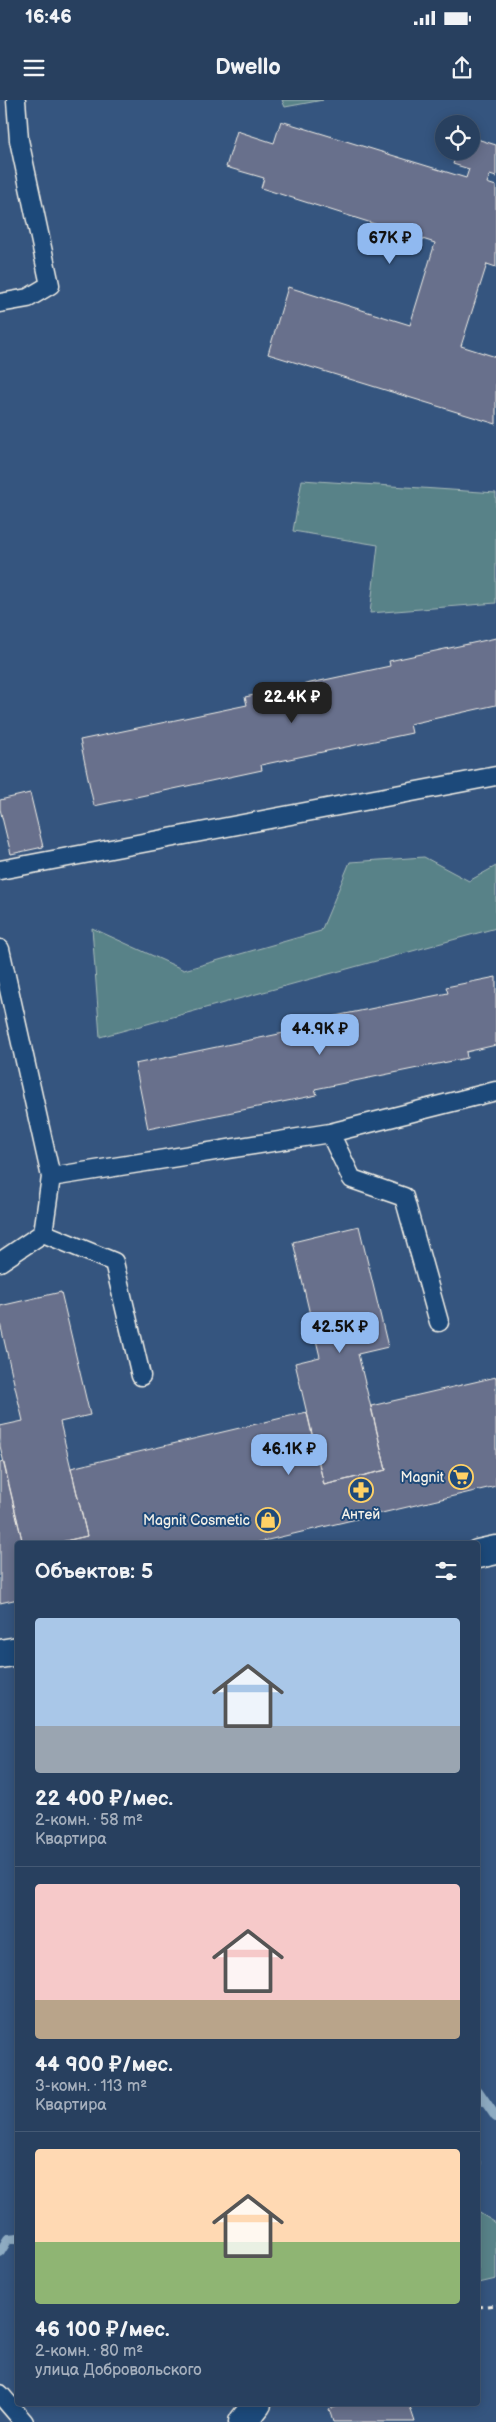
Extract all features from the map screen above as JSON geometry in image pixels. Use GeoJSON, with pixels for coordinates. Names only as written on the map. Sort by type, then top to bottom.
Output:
{"type":"FeatureCollection","features":[{"type":"Feature","properties":{"kind":"street"},"geometry":{"type":"LineString","coordinates":[[480,1554],[496,1550]]}},
{"type":"Feature","properties":{"kind":"street"},"geometry":{"type":"LineString","coordinates":[[0,1654],[15,1651]]}},
{"type":"Feature","properties":{"kind":"street"},"geometry":{"type":"LineString","coordinates":[[243,2422],[255,2406]]}},
{"type":"Feature","properties":{"kind":"lane"},"geometry":{"type":"LineString","coordinates":[[0,303],[28,298],[50,285],[19,140],[16,100]]}},
{"type":"Feature","properties":{"kind":"lane"},"geometry":{"type":"LineString","coordinates":[[0,870],[496,776]]}},
{"type":"Feature","properties":{"kind":"lane"},"geometry":{"type":"LineString","coordinates":[[0,948],[51,1177],[42,1233],[0,1262]]}},
{"type":"Feature","properties":{"kind":"lane"},"geometry":{"type":"LineString","coordinates":[[51,1177],[330,1133],[496,1091]]}},
{"type":"Feature","properties":{"kind":"lane"},"geometry":{"type":"LineString","coordinates":[[330,1133],[352,1179],[404,1197],[439,1322]]}},
{"type":"Feature","properties":{"kind":"lane"},"geometry":{"type":"LineString","coordinates":[[42,1233],[114,1262],[141,1376]]}},
{"type":"Feature","properties":{"kind":"lane"},"geometry":{"type":"LineString","coordinates":[[0,2394],[24,2422]]}},
{"type":"Feature","properties":{"kind":"path"},"geometry":{"type":"LineString","coordinates":[[480,2307],[496,2304]]}},
{"type":"Feature","properties":{"kind":"green space"},"geometry":{"type":"Polygon","coordinates":[[[282,100],[323,100],[285,107],[282,100]]]}},
{"type":"Feature","properties":{"kind":"green space"},"geometry":{"type":"Polygon","coordinates":[[[302,480],[496,493],[496,603],[370,613],[378,545],[293,531],[302,480]]]}},
{"type":"Feature","properties":{"kind":"green space"},"geometry":{"type":"Polygon","coordinates":[[[424,857],[469,881],[496,866],[496,928],[100,1037],[92,928],[184,970],[321,931],[350,862],[424,857]]]}},
{"type":"Feature","properties":{"kind":"green space"},"geometry":{"type":"Polygon","coordinates":[[[480,2213],[496,2223],[496,2279],[480,2283],[480,2213]]]}},
{"type":"Feature","properties":{"kind":"building"},"geometry":{"type":"Polygon","coordinates":[[[281,121],[466,178],[469,169],[453,164],[454,160],[480,160],[480,140],[496,145],[496,177],[490,175],[487,183],[496,186],[496,267],[487,264],[461,346],[496,357],[496,424],[268,354],[288,287],[410,325],[435,243],[261,188],[264,178],[226,167],[237,131],[274,143],[281,121]]]}},
{"type":"Feature","properties":{"kind":"building"},"geometry":{"type":"Polygon","coordinates":[[[496,638],[496,705],[410,724],[412,733],[261,765],[262,770],[94,806],[80,740],[247,705],[245,697],[390,666],[389,661],[496,638]]]}},
{"type":"Feature","properties":{"kind":"building"},"geometry":{"type":"Polygon","coordinates":[[[30,793],[43,847],[11,854],[0,809],[0,800],[30,793]]]}},
{"type":"Feature","properties":{"kind":"building"},"geometry":{"type":"Polygon","coordinates":[[[496,977],[496,1045],[466,1052],[467,1058],[315,1089],[317,1095],[148,1129],[135,1064],[303,1029],[301,1023],[448,993],[446,987],[496,977]]]}},
{"type":"Feature","properties":{"kind":"building"},"geometry":{"type":"Polygon","coordinates":[[[359,1226],[388,1347],[358,1354],[386,1470],[324,1485],[295,1363],[320,1357],[293,1242],[359,1226]]]}},
{"type":"Feature","properties":{"kind":"building"},"geometry":{"type":"Polygon","coordinates":[[[61,1292],[90,1415],[60,1422],[87,1536],[65,1541],[22,1541],[0,1446],[0,1426],[23,1421],[0,1323],[0,1306],[61,1292]]]}},
{"type":"Feature","properties":{"kind":"building"},"geometry":{"type":"Polygon","coordinates":[[[496,1377],[496,1486],[264,1541],[65,1541],[87,1536],[71,1468],[307,1412],[324,1485],[386,1470],[371,1406],[496,1377]]]}},
{"type":"Feature","properties":{"kind":"building"},"geometry":{"type":"Polygon","coordinates":[[[3,1461],[22,1541],[15,1541],[15,1600],[0,1603],[0,1462],[3,1461]]]}},
{"type":"Feature","properties":{"kind":"building"},"geometry":{"type":"Polygon","coordinates":[[[339,2406],[410,2406],[415,2422],[333,2422],[329,2409],[339,2406]]]}},
{"type":"Feature","properties":{"kind":"waterway"},"geometry":{"type":"LineString","coordinates":[[480,2094],[496,2117]]}},
{"type":"Feature","properties":{"kind":"waterway"},"geometry":{"type":"LineString","coordinates":[[0,2252],[8,2239],[15,2238]]}},
{"type":"Feature","properties":{"kind":"place","name":"Magnit"},"geometry":{"type":"Point","coordinates":[461,1477]}},
{"type":"Feature","properties":{"kind":"place","name":"Антей"},"geometry":{"type":"Point","coordinates":[361,1490]}},
{"type":"Feature","properties":{"kind":"place","name":"Magnit Cosmetic"},"geometry":{"type":"Point","coordinates":[268,1520]}}]}
